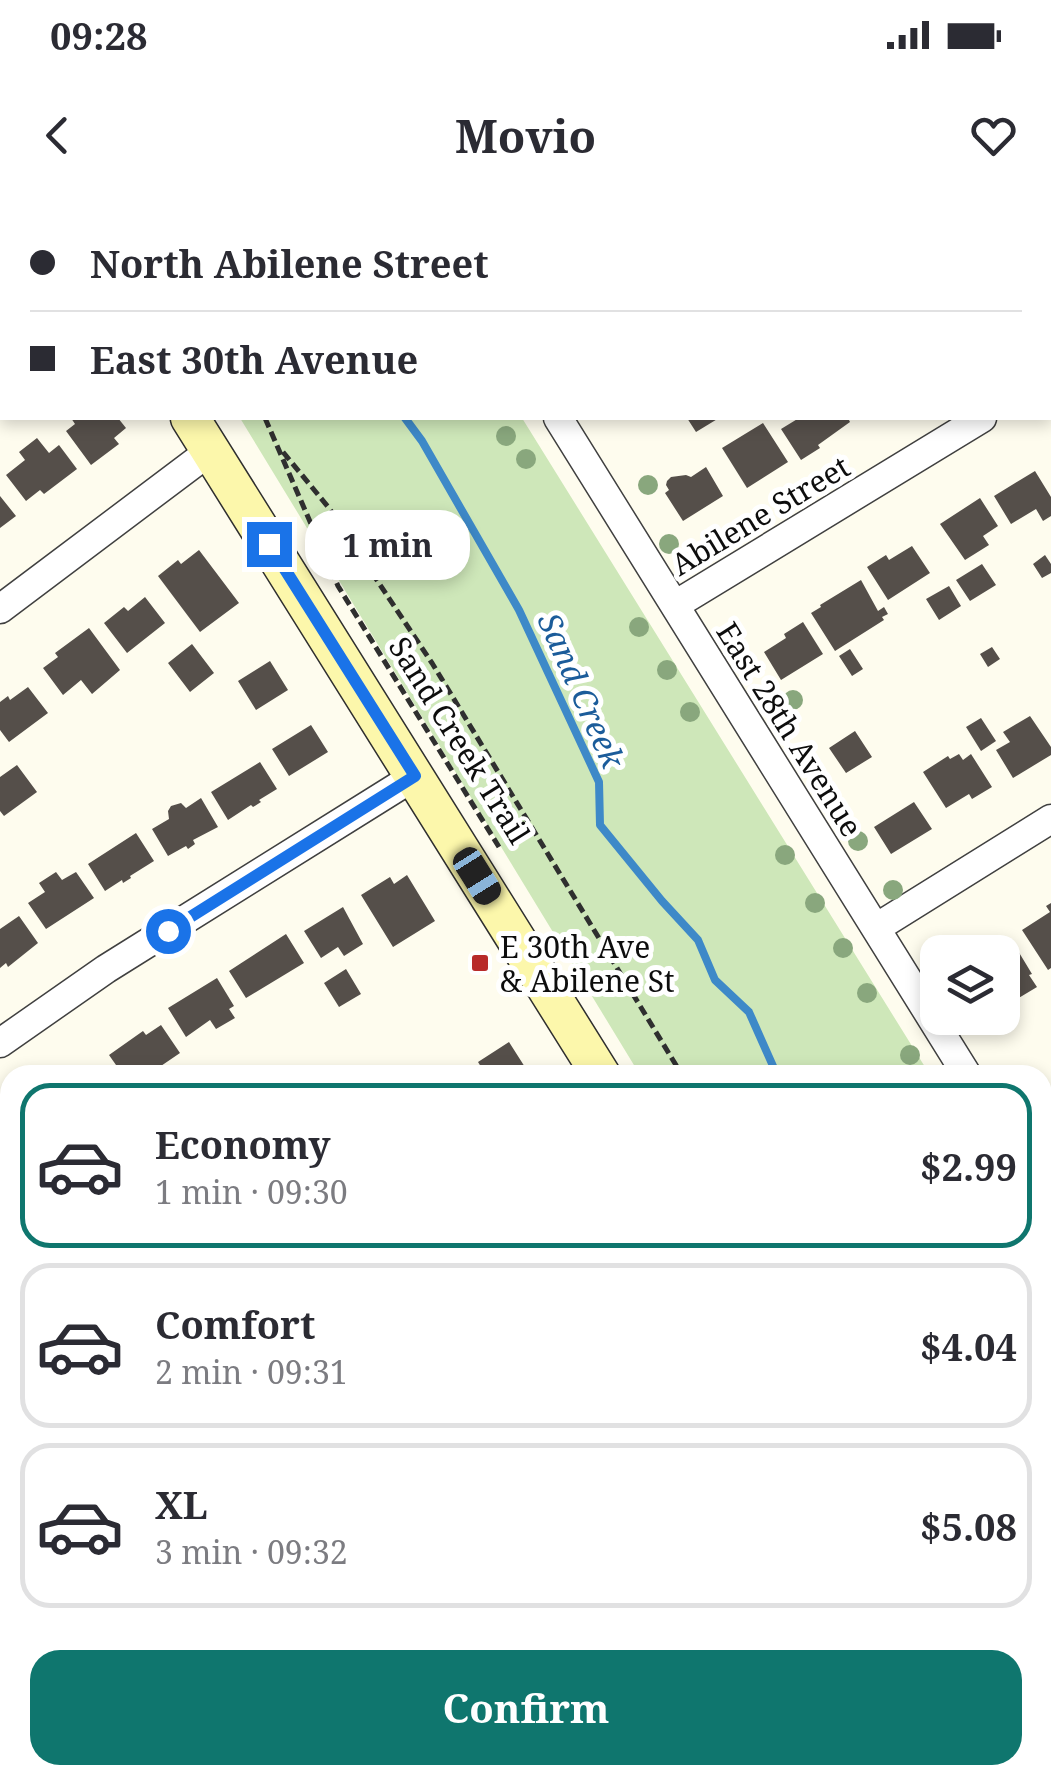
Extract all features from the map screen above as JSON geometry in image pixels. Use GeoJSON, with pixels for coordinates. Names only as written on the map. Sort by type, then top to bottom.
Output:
{"type":"FeatureCollection","features":[{"type":"Feature","properties":{"kind":"street"},"geometry":{"type":"LineString","coordinates":[[191,420],[596,1065]]}},
{"type":"Feature","properties":{"kind":"street","name":"East 28th Avenue"},"geometry":{"type":"LineString","coordinates":[[559,420],[961,1065]]}},
{"type":"Feature","properties":{"kind":"street","name":"Abilene Street"},"geometry":{"type":"LineString","coordinates":[[675,605],[979,420]]}},
{"type":"Feature","properties":{"kind":"street"},"geometry":{"type":"LineString","coordinates":[[0,609],[210,451]]}},
{"type":"Feature","properties":{"kind":"street"},"geometry":{"type":"LineString","coordinates":[[0,1043],[106,970],[415,776]]}},
{"type":"Feature","properties":{"kind":"street"},"geometry":{"type":"LineString","coordinates":[[876,928],[1051,819]]}},
{"type":"Feature","properties":{"kind":"path","name":"Sand Creek Trail"},"geometry":{"type":"LineString","coordinates":[[266,420],[338,586],[504,856]]}},
{"type":"Feature","properties":{"kind":"path"},"geometry":{"type":"LineString","coordinates":[[278,446],[328,508],[432,663],[676,1065]]}},
{"type":"Feature","properties":{"kind":"green space"},"geometry":{"type":"Polygon","coordinates":[[[241,420],[523,420],[924,1065],[634,1065],[241,420]]]}},
{"type":"Feature","properties":{"kind":"building"},"geometry":{"type":"Polygon","coordinates":[[[72,420],[120,420],[126,428],[114,438],[119,444],[91,465],[66,431],[75,424],[72,420]]]}},
{"type":"Feature","properties":{"kind":"building"},"geometry":{"type":"Polygon","coordinates":[[[688,420],[716,420],[696,432],[688,420]]]}},
{"type":"Feature","properties":{"kind":"building"},"geometry":{"type":"Polygon","coordinates":[[[796,420],[850,422],[801,460],[781,429],[796,420]]]}},
{"type":"Feature","properties":{"kind":"building"},"geometry":{"type":"Polygon","coordinates":[[[763,423],[788,462],[747,488],[722,448],[763,423]]]}},
{"type":"Feature","properties":{"kind":"building"},"geometry":{"type":"Polygon","coordinates":[[[37,438],[49,453],[59,445],[77,469],[44,494],[40,490],[26,501],[6,475],[25,460],[19,452],[37,438]]]}},
{"type":"Feature","properties":{"kind":"building"},"geometry":{"type":"Polygon","coordinates":[[[706,467],[723,496],[683,521],[665,493],[669,490],[667,481],[671,477],[691,477],[706,467]]]}},
{"type":"Feature","properties":{"kind":"building"},"geometry":{"type":"Polygon","coordinates":[[[1035,471],[1051,497],[1051,516],[1043,521],[1036,509],[1011,524],[994,496],[1035,471]]]}},
{"type":"Feature","properties":{"kind":"building"},"geometry":{"type":"Polygon","coordinates":[[[0,496],[16,516],[0,528],[0,496]]]}},
{"type":"Feature","properties":{"kind":"building"},"geometry":{"type":"Polygon","coordinates":[[[980,498],[998,526],[983,536],[989,545],[965,560],[940,524],[980,498]]]}},
{"type":"Feature","properties":{"kind":"building"},"geometry":{"type":"Polygon","coordinates":[[[912,546],[930,573],[888,600],[867,567],[912,546]]]}},
{"type":"Feature","properties":{"kind":"building"},"geometry":{"type":"Polygon","coordinates":[[[199,550],[239,603],[200,632],[158,576],[199,550]]]}},
{"type":"Feature","properties":{"kind":"building"},"geometry":{"type":"Polygon","coordinates":[[[1045,555],[1051,573],[1042,578],[1033,564],[1045,555]]]}},
{"type":"Feature","properties":{"kind":"building"},"geometry":{"type":"Polygon","coordinates":[[[982,564],[996,585],[970,601],[956,580],[982,564]]]}},
{"type":"Feature","properties":{"kind":"building"},"geometry":{"type":"Polygon","coordinates":[[[861,580],[878,611],[884,607],[888,614],[835,651],[811,613],[861,580]]]}},
{"type":"Feature","properties":{"kind":"building"},"geometry":{"type":"Polygon","coordinates":[[[949,586],[961,606],[939,620],[926,599],[949,586]]]}},
{"type":"Feature","properties":{"kind":"building"},"geometry":{"type":"Polygon","coordinates":[[[145,597],[165,623],[127,653],[104,623],[145,597]]]}},
{"type":"Feature","properties":{"kind":"building"},"geometry":{"type":"Polygon","coordinates":[[[803,622],[823,654],[781,680],[764,652],[803,622]]]}},
{"type":"Feature","properties":{"kind":"building"},"geometry":{"type":"Polygon","coordinates":[[[89,628],[120,670],[92,694],[81,680],[63,695],[43,668],[58,657],[55,653],[89,628]]]}},
{"type":"Feature","properties":{"kind":"building"},"geometry":{"type":"Polygon","coordinates":[[[192,644],[214,673],[190,692],[168,663],[192,644]]]}},
{"type":"Feature","properties":{"kind":"building"},"geometry":{"type":"Polygon","coordinates":[[[992,647],[1000,659],[988,667],[980,654],[992,647]]]}},
{"type":"Feature","properties":{"kind":"building"},"geometry":{"type":"Polygon","coordinates":[[[850,649],[863,669],[852,676],[839,656],[850,649]]]}},
{"type":"Feature","properties":{"kind":"building"},"geometry":{"type":"Polygon","coordinates":[[[270,661],[288,690],[256,710],[238,681],[270,661]]]}},
{"type":"Feature","properties":{"kind":"building"},"geometry":{"type":"Polygon","coordinates":[[[28,687],[48,713],[9,742],[0,730],[0,702],[28,687]]]}},
{"type":"Feature","properties":{"kind":"building"},"geometry":{"type":"Polygon","coordinates":[[[1030,716],[1051,747],[1051,755],[1013,778],[996,750],[1010,742],[1003,732],[1030,716]]]}},
{"type":"Feature","properties":{"kind":"building"},"geometry":{"type":"Polygon","coordinates":[[[981,718],[996,741],[981,751],[966,727],[981,718]]]}},
{"type":"Feature","properties":{"kind":"building"},"geometry":{"type":"Polygon","coordinates":[[[311,725],[328,752],[289,776],[272,749],[311,725]]]}},
{"type":"Feature","properties":{"kind":"building"},"geometry":{"type":"Polygon","coordinates":[[[855,731],[872,757],[846,773],[829,748],[855,731]]]}},
{"type":"Feature","properties":{"kind":"building"},"geometry":{"type":"Polygon","coordinates":[[[959,754],[963,760],[971,754],[992,787],[972,799],[969,794],[946,808],[923,772],[948,756],[950,759],[959,754]]]}},
{"type":"Feature","properties":{"kind":"building"},"geometry":{"type":"Polygon","coordinates":[[[260,762],[277,789],[228,820],[211,792],[260,762]]]}},
{"type":"Feature","properties":{"kind":"building"},"geometry":{"type":"Polygon","coordinates":[[[17,765],[37,792],[4,816],[0,811],[0,777],[17,765]]]}},
{"type":"Feature","properties":{"kind":"building"},"geometry":{"type":"Polygon","coordinates":[[[201,798],[218,827],[193,840],[195,844],[188,849],[186,846],[168,856],[152,829],[169,819],[171,806],[181,803],[186,808],[201,798]]]}},
{"type":"Feature","properties":{"kind":"building"},"geometry":{"type":"Polygon","coordinates":[[[914,802],[932,829],[891,854],[874,827],[914,802]]]}},
{"type":"Feature","properties":{"kind":"building"},"geometry":{"type":"Polygon","coordinates":[[[136,833],[154,861],[105,891],[88,864],[136,833]]]}},
{"type":"Feature","properties":{"kind":"building"},"geometry":{"type":"Polygon","coordinates":[[[56,872],[62,880],[76,872],[94,898],[46,929],[28,903],[45,892],[39,883],[56,872]]]}},
{"type":"Feature","properties":{"kind":"building"},"geometry":{"type":"Polygon","coordinates":[[[407,875],[435,921],[393,947],[361,895],[390,877],[394,884],[407,875]]]}},
{"type":"Feature","properties":{"kind":"building"},"geometry":{"type":"Polygon","coordinates":[[[1051,903],[1048,970],[1022,930],[1050,912],[1046,906],[1051,903]]]}},
{"type":"Feature","properties":{"kind":"building"},"geometry":{"type":"Polygon","coordinates":[[[343,907],[363,944],[344,956],[338,947],[321,958],[304,931],[343,907]]]}},
{"type":"Feature","properties":{"kind":"building"},"geometry":{"type":"Polygon","coordinates":[[[19,916],[38,943],[8,967],[6,963],[0,968],[0,929],[19,916]]]}},
{"type":"Feature","properties":{"kind":"building"},"geometry":{"type":"Polygon","coordinates":[[[286,934],[304,963],[246,998],[229,971],[286,934]]]}},
{"type":"Feature","properties":{"kind":"building"},"geometry":{"type":"Polygon","coordinates":[[[1020,954],[1032,974],[1029,975],[1037,987],[1020,997],[1020,954]]]}},
{"type":"Feature","properties":{"kind":"building"},"geometry":{"type":"Polygon","coordinates":[[[346,969],[361,994],[339,1007],[324,983],[346,969]]]}},
{"type":"Feature","properties":{"kind":"building"},"geometry":{"type":"Polygon","coordinates":[[[217,978],[234,1006],[229,1009],[235,1018],[216,1029],[210,1020],[186,1037],[168,1008],[217,978]]]}},
{"type":"Feature","properties":{"kind":"building"},"geometry":{"type":"Polygon","coordinates":[[[161,1025],[180,1053],[162,1065],[116,1065],[109,1055],[143,1031],[146,1035],[161,1025]]]}},
{"type":"Feature","properties":{"kind":"building"},"geometry":{"type":"Polygon","coordinates":[[[509,1042],[524,1065],[480,1065],[478,1062],[509,1042]]]}},
{"type":"Feature","properties":{"kind":"waterway","name":"Sand Creek"},"geometry":{"type":"LineString","coordinates":[[406,420],[519,610],[599,782],[600,825],[698,940],[715,980],[749,1012],[773,1065]]}},
{"type":"Feature","properties":{"kind":"place","name":"E 30th Ave & Abilene St"},"geometry":{"type":"Point","coordinates":[480,963]}},
{"type":"Feature","properties":{"kind":"route"},"geometry":{"type":"LineString","coordinates":[[168,931],[415,776],[269,544]]}}]}
